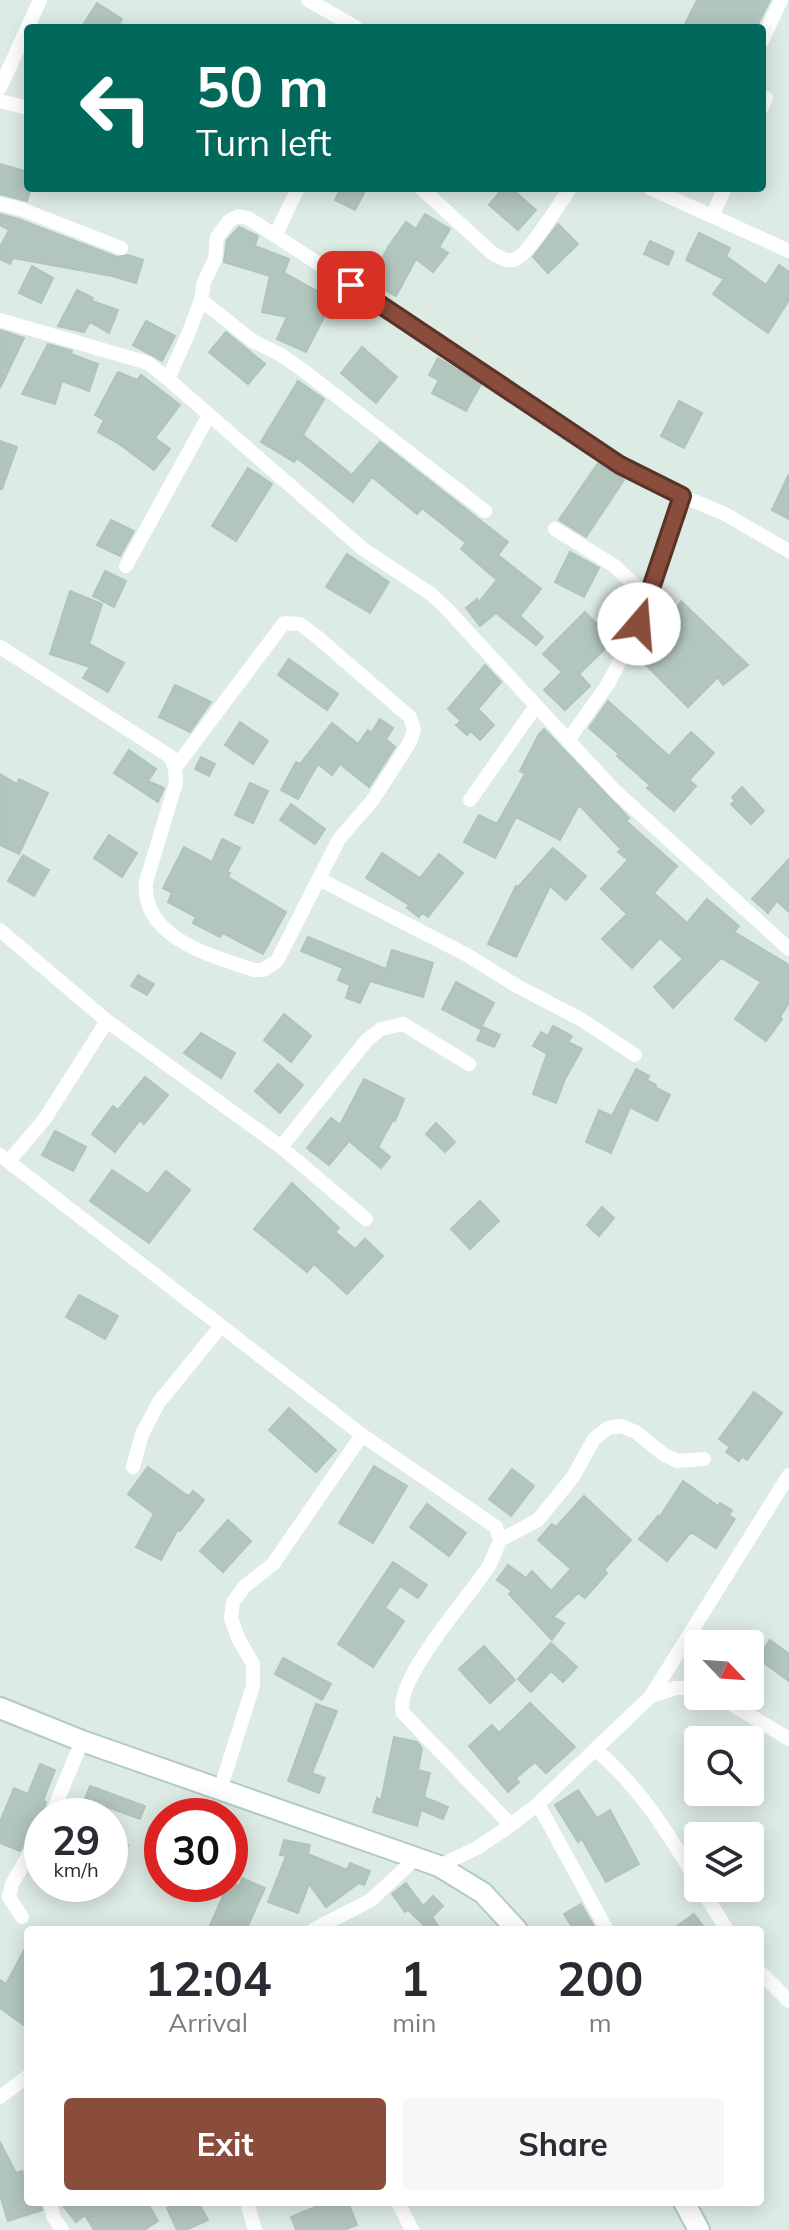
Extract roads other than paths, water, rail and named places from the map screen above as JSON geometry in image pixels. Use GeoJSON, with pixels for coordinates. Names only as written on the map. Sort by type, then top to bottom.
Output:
{"type":"FeatureCollection","features":[{"type":"Feature","properties":{"kind":"main road"},"geometry":{"type":"LineString","coordinates":[[0,1708],[82,1741],[439,1866],[483,1893],[513,1926]]}},
{"type":"Feature","properties":{"kind":"main road"},"geometry":{"type":"LineString","coordinates":[[686,2206],[699,2230]]}},
{"type":"Feature","properties":{"kind":"street"},"geometry":{"type":"LineString","coordinates":[[29,24],[40,0]]}},
{"type":"Feature","properties":{"kind":"street"},"geometry":{"type":"LineString","coordinates":[[308,0],[350,24]]}},
{"type":"Feature","properties":{"kind":"street"},"geometry":{"type":"LineString","coordinates":[[766,32],[781,0]]}},
{"type":"Feature","properties":{"kind":"street"},"geometry":{"type":"LineString","coordinates":[[0,88],[24,35]]}},
{"type":"Feature","properties":{"kind":"street"},"geometry":{"type":"LineString","coordinates":[[0,101],[24,107]]}},
{"type":"Feature","properties":{"kind":"street"},"geometry":{"type":"LineString","coordinates":[[276,234],[296,192]]}},
{"type":"Feature","properties":{"kind":"street"},"geometry":{"type":"LineString","coordinates":[[425,192],[492,253],[506,261],[517,259],[536,238],[567,192]]}},
{"type":"Feature","properties":{"kind":"street"},"geometry":{"type":"LineString","coordinates":[[659,192],[789,251]]}},
{"type":"Feature","properties":{"kind":"street"},"geometry":{"type":"LineString","coordinates":[[712,216],[723,192]]}},
{"type":"Feature","properties":{"kind":"street"},"geometry":{"type":"LineString","coordinates":[[0,204],[121,248]]}},
{"type":"Feature","properties":{"kind":"street"},"geometry":{"type":"LineString","coordinates":[[168,379],[201,300],[204,282],[215,259],[217,237],[229,221],[238,216],[248,218],[620,465],[723,513],[789,551]]}},
{"type":"Feature","properties":{"kind":"street"},"geometry":{"type":"LineString","coordinates":[[201,300],[253,341],[304,371],[485,511]]}},
{"type":"Feature","properties":{"kind":"street"},"geometry":{"type":"LineString","coordinates":[[0,320],[148,363],[311,507],[363,549],[431,594],[615,791],[789,949]]}},
{"type":"Feature","properties":{"kind":"street"},"geometry":{"type":"LineString","coordinates":[[126,566],[209,415]]}},
{"type":"Feature","properties":{"kind":"street"},"geometry":{"type":"LineString","coordinates":[[569,739],[608,684],[639,624],[682,496]]}},
{"type":"Feature","properties":{"kind":"street"},"geometry":{"type":"LineString","coordinates":[[555,529],[613,565],[648,597]]}},
{"type":"Feature","properties":{"kind":"street"},"geometry":{"type":"LineString","coordinates":[[0,647],[171,757],[176,783],[146,882],[145,897],[157,920],[172,935],[216,957],[254,970],[263,970],[277,961],[339,839],[372,801],[410,742],[414,730],[410,717],[316,636],[300,624],[284,623],[175,768]]}},
{"type":"Feature","properties":{"kind":"street"},"geometry":{"type":"LineString","coordinates":[[470,800],[536,706]]}},
{"type":"Feature","properties":{"kind":"street"},"geometry":{"type":"LineString","coordinates":[[319,879],[373,910],[467,955],[582,1020],[635,1055]]}},
{"type":"Feature","properties":{"kind":"street"},"geometry":{"type":"LineString","coordinates":[[0,930],[107,1021],[281,1147],[366,1219]]}},
{"type":"Feature","properties":{"kind":"street"},"geometry":{"type":"LineString","coordinates":[[107,1021],[44,1120],[4,1158],[362,1435],[496,1527],[500,1540]]}},
{"type":"Feature","properties":{"kind":"street"},"geometry":{"type":"LineString","coordinates":[[281,1147],[367,1040],[381,1029],[403,1024],[469,1064]]}},
{"type":"Feature","properties":{"kind":"street"},"geometry":{"type":"LineString","coordinates":[[133,1467],[142,1434],[159,1402],[221,1326]]}},
{"type":"Feature","properties":{"kind":"street"},"geometry":{"type":"LineString","coordinates":[[511,1825],[403,1713],[400,1703],[413,1671],[490,1563],[500,1540],[538,1520],[573,1477],[594,1439],[608,1428],[621,1426],[636,1432],[677,1461],[704,1459]]}},
{"type":"Feature","properties":{"kind":"street"},"geometry":{"type":"LineString","coordinates":[[220,1790],[253,1686],[253,1664],[231,1618],[233,1602],[245,1586],[273,1564],[362,1435]]}},
{"type":"Feature","properties":{"kind":"street"},"geometry":{"type":"LineString","coordinates":[[439,1866],[477,1848],[538,1804],[651,1696],[789,1475]]}},
{"type":"Feature","properties":{"kind":"street"},"geometry":{"type":"LineString","coordinates":[[651,1696],[684,1688]]}},
{"type":"Feature","properties":{"kind":"street"},"geometry":{"type":"LineString","coordinates":[[741,1710],[789,1739]]}},
{"type":"Feature","properties":{"kind":"street"},"geometry":{"type":"LineString","coordinates":[[58,1798],[82,1741]]}},
{"type":"Feature","properties":{"kind":"street"},"geometry":{"type":"LineString","coordinates":[[595,1749],[621,1771],[642,1795],[684,1861]]}},
{"type":"Feature","properties":{"kind":"street"},"geometry":{"type":"LineString","coordinates":[[538,1804],[605,1926]]}},
{"type":"Feature","properties":{"kind":"street"},"geometry":{"type":"LineString","coordinates":[[321,1926],[371,1900],[415,1859]]}},
{"type":"Feature","properties":{"kind":"street"},"geometry":{"type":"LineString","coordinates":[[22,1917],[9,1897],[12,1884],[24,1863]]}},
{"type":"Feature","properties":{"kind":"street"},"geometry":{"type":"LineString","coordinates":[[710,1902],[725,1926]]}},
{"type":"Feature","properties":{"kind":"street"},"geometry":{"type":"LineString","coordinates":[[764,1976],[789,2001]]}},
{"type":"Feature","properties":{"kind":"street"},"geometry":{"type":"LineString","coordinates":[[0,2097],[24,2080]]}},
{"type":"Feature","properties":{"kind":"street"},"geometry":{"type":"LineString","coordinates":[[51,2206],[62,2230]]}},
{"type":"Feature","properties":{"kind":"street"},"geometry":{"type":"LineString","coordinates":[[248,2206],[255,2230]]}},
{"type":"Feature","properties":{"kind":"street"},"geometry":{"type":"LineString","coordinates":[[400,2206],[412,2230]]}}]}
